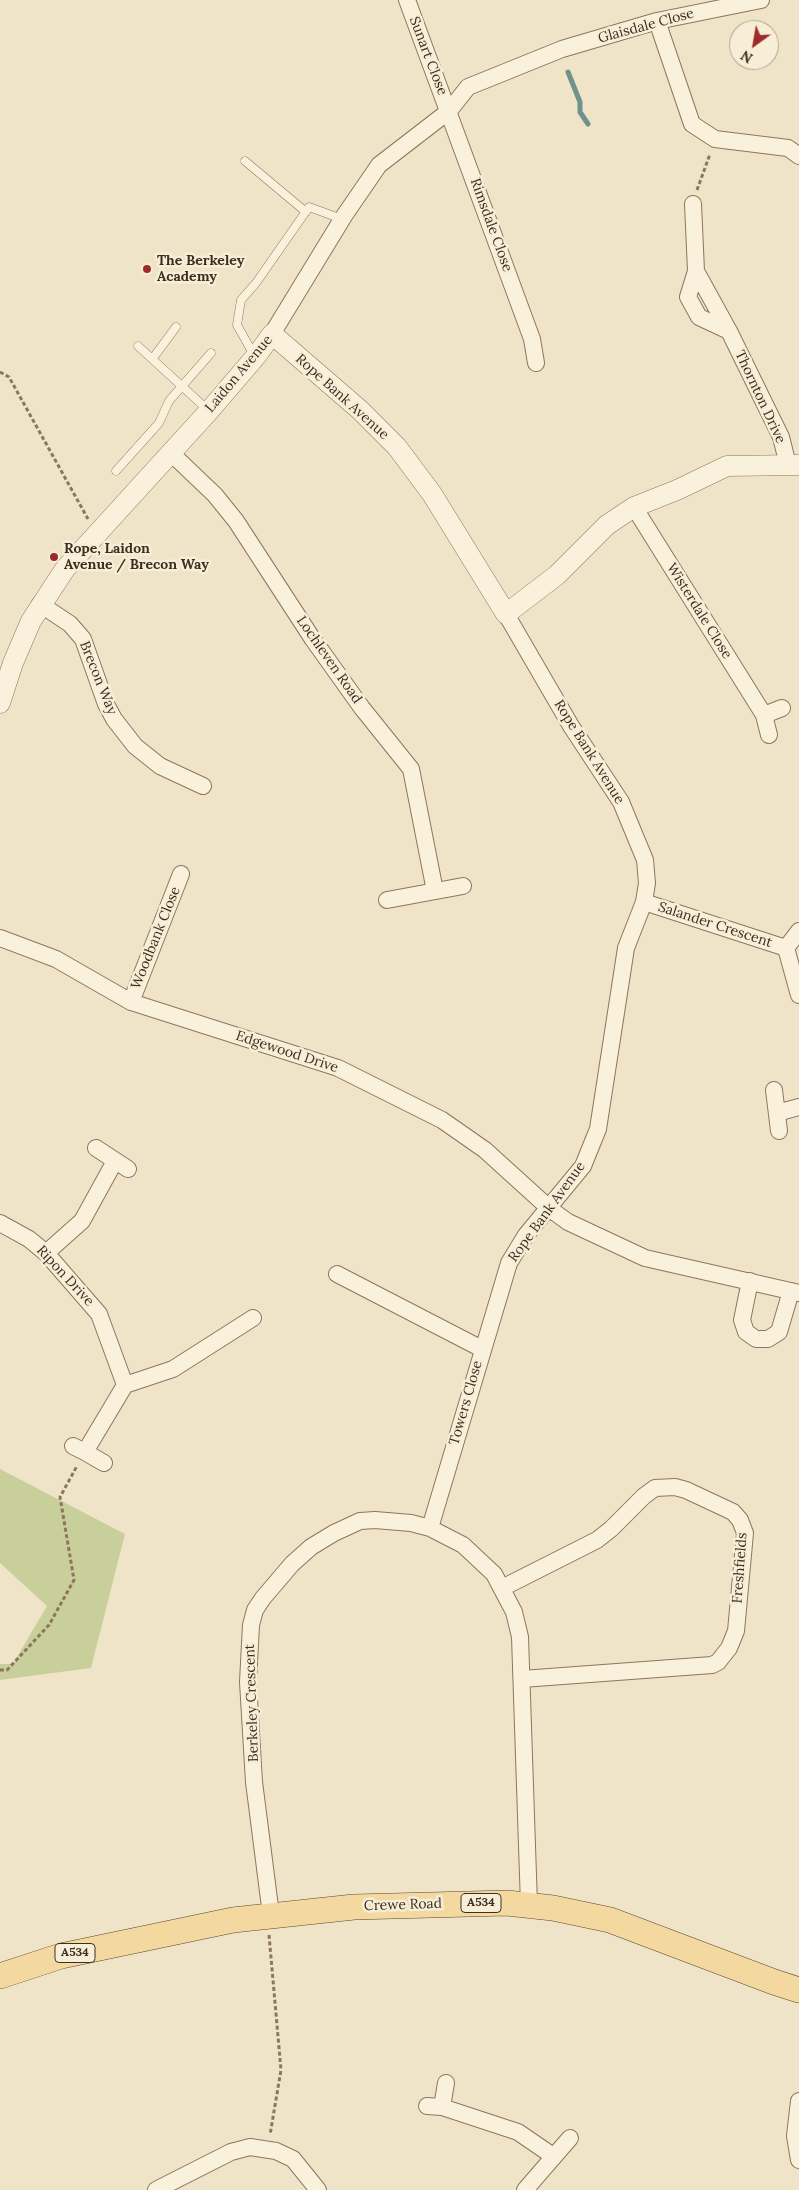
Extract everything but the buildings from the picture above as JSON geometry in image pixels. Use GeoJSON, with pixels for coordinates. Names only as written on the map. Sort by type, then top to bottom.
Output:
{"type":"FeatureCollection","features":[{"type":"Feature","properties":{"kind":"main road","name":"Crewe Road"},"geometry":{"type":"LineString","coordinates":[[0,1976],[61,1956],[152,1935],[272,1914],[354,1907],[469,1903],[529,1905],[578,1912],[610,1920],[799,1990]]}},
{"type":"Feature","properties":{"kind":"street","name":"Sunart Close"},"geometry":{"type":"LineString","coordinates":[[407,0],[449,111]]}},
{"type":"Feature","properties":{"kind":"street","name":"Glaisdale Close"},"geometry":{"type":"LineString","coordinates":[[562,50],[658,21],[761,0]]}},
{"type":"Feature","properties":{"kind":"street"},"geometry":{"type":"LineString","coordinates":[[658,21],[692,124],[715,139],[788,148],[799,156]]}},
{"type":"Feature","properties":{"kind":"street","name":"Laidon Avenue"},"geometry":{"type":"LineString","coordinates":[[0,703],[22,639],[40,604],[65,569],[257,355],[272,334],[342,219],[379,165],[449,111],[468,87],[562,50]]}},
{"type":"Feature","properties":{"kind":"street","name":"Rimsdale Close"},"geometry":{"type":"LineString","coordinates":[[449,111],[540,339],[536,363]]}},
{"type":"Feature","properties":{"kind":"street","name":"Thornton Drive"},"geometry":{"type":"LineString","coordinates":[[693,204],[696,271],[729,331],[782,437],[793,465]]}},
{"type":"Feature","properties":{"kind":"street","name":"Rope Bank Avenue"},"geometry":{"type":"LineString","coordinates":[[272,334],[360,410],[397,447],[432,494],[506,614],[571,726],[621,802],[645,860],[647,883],[644,902],[626,948],[598,1128],[583,1166],[550,1209],[526,1235],[509,1263],[482,1349]]}},
{"type":"Feature","properties":{"kind":"street","name":"Lochleven Road"},"geometry":{"type":"LineString","coordinates":[[171,453],[215,495],[236,521],[312,638],[362,708],[412,769],[435,891]]}},
{"type":"Feature","properties":{"kind":"street"},"geometry":{"type":"LineString","coordinates":[[506,614],[557,575],[607,525],[634,507],[677,490],[727,466],[793,465]]}},
{"type":"Feature","properties":{"kind":"street","name":"Wisterdale Close"},"geometry":{"type":"LineString","coordinates":[[634,507],[764,715],[769,734]]}},
{"type":"Feature","properties":{"kind":"street","name":"Brecon Way"},"geometry":{"type":"LineString","coordinates":[[40,604],[70,624],[83,639],[106,704],[124,733],[135,746],[160,766],[203,786]]}},
{"type":"Feature","properties":{"kind":"street"},"geometry":{"type":"LineString","coordinates":[[764,715],[782,708]]}},
{"type":"Feature","properties":{"kind":"street","name":"Woodbank Close"},"geometry":{"type":"LineString","coordinates":[[131,1002],[181,874]]}},
{"type":"Feature","properties":{"kind":"street"},"geometry":{"type":"LineString","coordinates":[[387,900],[463,886]]}},
{"type":"Feature","properties":{"kind":"street","name":"Salander Crescent"},"geometry":{"type":"LineString","coordinates":[[644,902],[786,948]]}},
{"type":"Feature","properties":{"kind":"street","name":"Salander Crescent"},"geometry":{"type":"LineString","coordinates":[[786,948],[799,931]]}},
{"type":"Feature","properties":{"kind":"street","name":"Edgewood Drive"},"geometry":{"type":"LineString","coordinates":[[0,938],[56,959],[131,1002],[338,1068],[442,1120],[485,1150],[550,1209]]}},
{"type":"Feature","properties":{"kind":"street","name":"Salander Crescent"},"geometry":{"type":"LineString","coordinates":[[786,948],[799,995]]}},
{"type":"Feature","properties":{"kind":"street"},"geometry":{"type":"LineString","coordinates":[[774,1090],[779,1131]]}},
{"type":"Feature","properties":{"kind":"street"},"geometry":{"type":"LineString","coordinates":[[777,1113],[799,1107]]}},
{"type":"Feature","properties":{"kind":"street"},"geometry":{"type":"LineString","coordinates":[[46,1253],[82,1221],[122,1165],[96,1148]]}},
{"type":"Feature","properties":{"kind":"street"},"geometry":{"type":"LineString","coordinates":[[550,1209],[568,1222],[645,1258],[750,1281],[795,1292],[779,1332],[768,1339],[756,1339],[746,1332],[742,1320],[750,1281]]}},
{"type":"Feature","properties":{"kind":"street","name":"Ripon Drive"},"geometry":{"type":"LineString","coordinates":[[0,1223],[22,1234],[46,1253],[99,1314],[125,1385]]}},
{"type":"Feature","properties":{"kind":"street","name":"Towers Close"},"geometry":{"type":"LineString","coordinates":[[337,1274],[482,1349],[430,1528]]}},
{"type":"Feature","properties":{"kind":"street"},"geometry":{"type":"LineString","coordinates":[[104,1463],[79,1449],[125,1385],[173,1369],[253,1318]]}},
{"type":"Feature","properties":{"kind":"street","name":"Freshfields"},"geometry":{"type":"LineString","coordinates":[[502,1588],[597,1540],[655,1488],[675,1487],[686,1490],[733,1512],[738,1515],[745,1532],[736,1631],[729,1648],[718,1662],[712,1665],[522,1679]]}},
{"type":"Feature","properties":{"kind":"street","name":"Berkeley Crescent"},"geometry":{"type":"LineString","coordinates":[[272,1914],[254,1782],[248,1682],[248,1650],[251,1624],[255,1610],[274,1583],[292,1564],[311,1548],[348,1525],[360,1521],[393,1520],[430,1528],[450,1537],[475,1554],[494,1574],[514,1612],[518,1626],[522,1679],[529,1905]]}},
{"type":"Feature","properties":{"kind":"street"},"geometry":{"type":"LineString","coordinates":[[446,2083],[434,2106],[518,2132],[553,2156]]}},
{"type":"Feature","properties":{"kind":"street"},"geometry":{"type":"LineString","coordinates":[[799,2101],[795,2136],[799,2160]]}},
{"type":"Feature","properties":{"kind":"street"},"geometry":{"type":"LineString","coordinates":[[525,2190],[570,2138]]}},
{"type":"Feature","properties":{"kind":"street"},"geometry":{"type":"LineString","coordinates":[[156,2190],[231,2152],[250,2146],[267,2149],[293,2159],[318,2190]]}},
{"type":"Feature","properties":{"kind":"lane"},"geometry":{"type":"LineString","coordinates":[[245,161],[306,212]]}},
{"type":"Feature","properties":{"kind":"lane"},"geometry":{"type":"LineString","coordinates":[[257,355],[250,348],[238,325],[241,300],[310,207],[342,219]]}},
{"type":"Feature","properties":{"kind":"lane"},"geometry":{"type":"LineString","coordinates":[[153,358],[176,327]]}},
{"type":"Feature","properties":{"kind":"lane"},"geometry":{"type":"LineString","coordinates":[[138,346],[208,411]]}},
{"type":"Feature","properties":{"kind":"lane"},"geometry":{"type":"LineString","coordinates":[[116,471],[159,424],[169,401],[181,385],[211,353]]}},
{"type":"Feature","properties":{"kind":"path"},"geometry":{"type":"LineString","coordinates":[[693,204],[715,139]]}},
{"type":"Feature","properties":{"kind":"path"},"geometry":{"type":"LineString","coordinates":[[0,372],[9,377],[97,535]]}},
{"type":"Feature","properties":{"kind":"path"},"geometry":{"type":"LineString","coordinates":[[0,1670],[7,1670],[49,1625],[74,1580],[60,1496],[79,1449]]}},
{"type":"Feature","properties":{"kind":"path"},"geometry":{"type":"LineString","coordinates":[[267,2149],[281,2070],[269,1933],[272,1914]]}},
{"type":"Feature","properties":{"kind":"green space"},"geometry":{"type":"Polygon","coordinates":[[[0,1469],[125,1534],[91,1668],[0,1680],[0,1664],[13,1664],[47,1606],[0,1563],[0,1469]]]}},
{"type":"Feature","properties":{"kind":"waterway"},"geometry":{"type":"LineString","coordinates":[[568,72],[580,102],[580,112],[588,124]]}},
{"type":"Feature","properties":{"kind":"place","name":"The Berkeley Academy"},"geometry":{"type":"Point","coordinates":[147,269]}},
{"type":"Feature","properties":{"kind":"place","name":"Rope, Laidon Avenue / Brecon Way"},"geometry":{"type":"Point","coordinates":[54,557]}}]}
